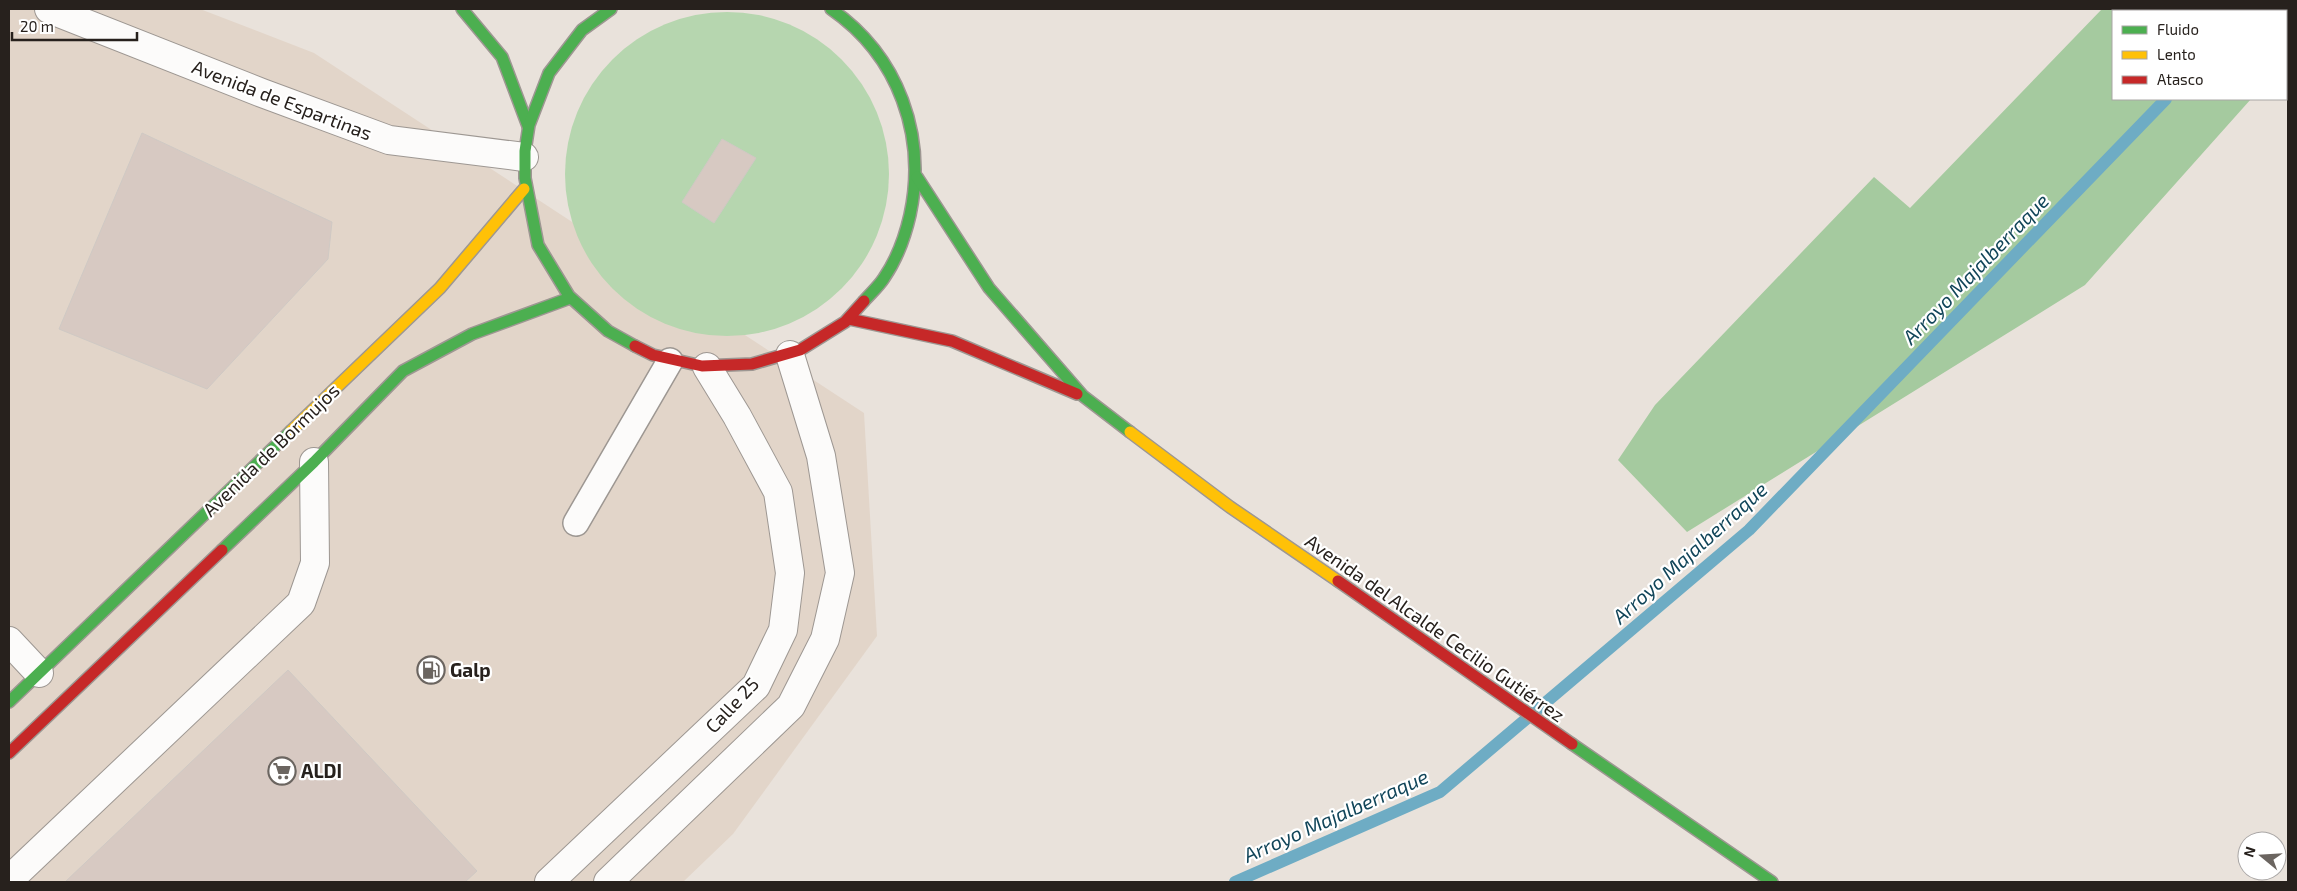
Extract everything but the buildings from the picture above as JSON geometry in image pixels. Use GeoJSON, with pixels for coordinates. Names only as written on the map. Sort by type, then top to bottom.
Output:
{"type":"FeatureCollection","features":[{"type":"Feature","properties":{"kind":"street","name":"Avenida de Espartinas"},"geometry":{"type":"LineString","coordinates":[[49,9],[262,93],[390,140],[524,157]]}},
{"type":"Feature","properties":{"kind":"street"},"geometry":{"type":"LineString","coordinates":[[462,9],[502,58],[528,126]]}},
{"type":"Feature","properties":{"kind":"street"},"geometry":{"type":"LineString","coordinates":[[611,9],[586,26],[550,72],[528,126],[524,157],[524,189],[539,247],[570,298],[615,338],[670,361],[707,368],[749,366],[790,355],[821,339],[849,319],[884,279],[907,230],[916,177],[910,117],[885,62],[846,13],[831,9]]}},
{"type":"Feature","properties":{"kind":"street"},"geometry":{"type":"LineString","coordinates":[[916,177],[989,288],[1082,396]]}},
{"type":"Feature","properties":{"kind":"street","name":"Avenida de Bormujos"},"geometry":{"type":"LineString","coordinates":[[9,702],[440,288],[524,189]]}},
{"type":"Feature","properties":{"kind":"street","name":"Avenida de Bormujos"},"geometry":{"type":"LineString","coordinates":[[9,753],[314,462],[403,371],[472,334],[570,298]]}},
{"type":"Feature","properties":{"kind":"street"},"geometry":{"type":"LineString","coordinates":[[849,319],[952,341],[1082,396]]}},
{"type":"Feature","properties":{"kind":"street"},"geometry":{"type":"LineString","coordinates":[[608,882],[791,706],[825,639],[840,573],[821,456],[790,355]]}},
{"type":"Feature","properties":{"kind":"street","name":"Calle 25"},"geometry":{"type":"LineString","coordinates":[[549,882],[756,686],[783,630],[790,572],[778,492],[737,416],[707,368]]}},
{"type":"Feature","properties":{"kind":"street","name":"Avenida del Alcalde Cecilio Gutiérrez"},"geometry":{"type":"LineString","coordinates":[[1082,396],[1230,506],[1772,882]]}},
{"type":"Feature","properties":{"kind":"street","name":"Avenida de Bormujos"},"geometry":{"type":"LineString","coordinates":[[9,880],[301,603],[315,563],[314,462]]}},
{"type":"Feature","properties":{"kind":"street"},"geometry":{"type":"LineString","coordinates":[[9,641],[39,673]]}},
{"type":"Feature","properties":{"kind":"lane"},"geometry":{"type":"LineString","coordinates":[[576,523],[670,361]]}},
{"type":"Feature","properties":{"kind":"shaded area"},"geometry":{"type":"Polygon","coordinates":[[[9,9],[200,9],[314,53],[864,413],[877,636],[733,834],[683,882],[9,882],[9,9]]]}},
{"type":"Feature","properties":{"kind":"green space"},"geometry":{"type":"Polygon","coordinates":[[[2102,9],[2288,9],[2287,82],[2287,10],[2112,10],[2112,100],[2250,100],[2085,285],[1687,532],[1618,460],[1655,405],[1874,177],[1910,208],[2102,9]]]}},
{"type":"Feature","properties":{"kind":"green space"},"geometry":{"type":"Polygon","coordinates":[[[727,12],[759,15],[789,24],[817,39],[842,59],[862,84],[877,112],[886,142],[889,174],[886,206],[877,236],[862,264],[842,289],[817,309],[789,324],[759,333],[727,336],[695,333],[665,324],[637,309],[612,289],[592,264],[577,236],[568,206],[565,174],[568,142],[577,112],[592,84],[612,59],[637,39],[665,24],[695,15],[727,12]]]}},
{"type":"Feature","properties":{"kind":"waterway","name":"Arroyo Majalberraque"},"geometry":{"type":"LineString","coordinates":[[1235,882],[1440,792],[1749,530],[2165,100]]}},
{"type":"Feature","properties":{"kind":"traffic: fast"},"geometry":{"type":"LineString","coordinates":[[462,9],[502,57],[528,126]]}},
{"type":"Feature","properties":{"kind":"traffic: fast"},"geometry":{"type":"LineString","coordinates":[[611,9],[582,30],[549,73],[529,125],[525,151],[525,178],[538,245],[569,296],[608,331],[635,346]]}},
{"type":"Feature","properties":{"kind":"traffic: fast"},"geometry":{"type":"LineString","coordinates":[[831,9],[855,28],[874,50],[890,74],[902,100],[910,127],[914,156],[914,185],[910,215],[903,240],[889,271],[864,301]]}},
{"type":"Feature","properties":{"kind":"traffic: fast"},"geometry":{"type":"LineString","coordinates":[[917,177],[989,288],[1083,396],[1130,432]]}},
{"type":"Feature","properties":{"kind":"traffic: fast"},"geometry":{"type":"LineString","coordinates":[[222,550],[314,462],[403,371],[472,334],[570,298]]}},
{"type":"Feature","properties":{"kind":"traffic: fast"},"geometry":{"type":"LineString","coordinates":[[9,702],[291,431]]}},
{"type":"Feature","properties":{"kind":"traffic: fast"},"geometry":{"type":"LineString","coordinates":[[1572,744],[1772,882]]}},
{"type":"Feature","properties":{"kind":"traffic: slow"},"geometry":{"type":"LineString","coordinates":[[291,431],[440,288],[524,189]]}},
{"type":"Feature","properties":{"kind":"traffic: slow"},"geometry":{"type":"LineString","coordinates":[[1130,432],[1230,507],[1338,581]]}},
{"type":"Feature","properties":{"kind":"traffic: jam"},"geometry":{"type":"LineString","coordinates":[[635,346],[653,355],[702,366],[752,364],[800,350],[845,322],[864,301]]}},
{"type":"Feature","properties":{"kind":"traffic: jam"},"geometry":{"type":"LineString","coordinates":[[849,319],[952,341],[1077,394]]}},
{"type":"Feature","properties":{"kind":"traffic: jam"},"geometry":{"type":"LineString","coordinates":[[9,753],[222,550]]}},
{"type":"Feature","properties":{"kind":"traffic: jam"},"geometry":{"type":"LineString","coordinates":[[1338,581],[1572,744]]}},
{"type":"Feature","properties":{"kind":"place","name":"Galp"},"geometry":{"type":"Point","coordinates":[431,670]}},
{"type":"Feature","properties":{"kind":"place","name":"ALDI"},"geometry":{"type":"Point","coordinates":[282,771]}}]}
